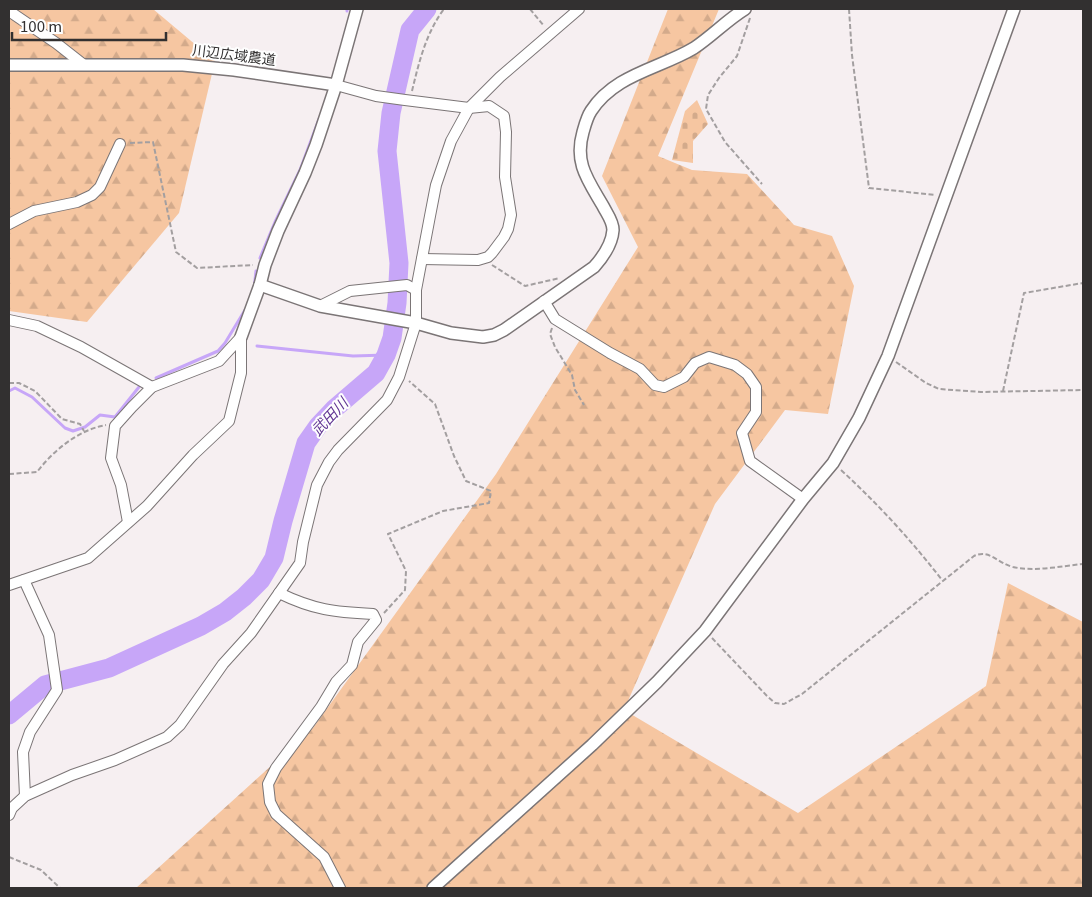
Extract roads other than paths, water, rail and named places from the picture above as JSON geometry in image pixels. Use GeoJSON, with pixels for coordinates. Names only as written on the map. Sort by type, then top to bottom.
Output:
{"type":"FeatureCollection","features":[{"type":"Feature","properties":{"kind":"street"},"geometry":{"type":"LineString","coordinates":[[9,585],[88,558],[147,506],[194,455],[230,421],[241,373],[241,337],[278,231],[306,173],[336,84],[357,9]]}},
{"type":"Feature","properties":{"kind":"street"},"geometry":{"type":"LineString","coordinates":[[9,815],[12,808],[25,796],[72,775],[115,760],[167,736],[180,725],[223,664],[251,633],[300,563],[303,542],[317,486],[329,462],[338,450],[387,400],[395,386],[411,323],[412,288],[422,259],[441,168],[451,141],[469,108],[500,77],[579,9]]}},
{"type":"Feature","properties":{"kind":"street"},"geometry":{"type":"LineString","coordinates":[[433,888],[592,745],[657,682],[705,631],[803,499],[833,463],[859,418],[888,356],[1014,9]]}},
{"type":"Feature","properties":{"kind":"street"},"geometry":{"type":"LineString","coordinates":[[9,11],[56,42],[84,65]]}},
{"type":"Feature","properties":{"kind":"street"},"geometry":{"type":"LineString","coordinates":[[260,285],[320,306],[451,332],[483,337],[494,335],[504,330],[594,267],[603,257],[611,239],[612,224],[587,179],[581,163],[581,140],[591,111],[611,89],[640,72],[681,55],[748,13]]}},
{"type":"Feature","properties":{"kind":"street","name":"川辺広域農道"},"geometry":{"type":"LineString","coordinates":[[9,65],[184,64],[336,84]]}},
{"type":"Feature","properties":{"kind":"street"},"geometry":{"type":"LineString","coordinates":[[336,84],[376,96],[407,101],[469,108],[489,106],[504,116],[506,125],[505,177],[510,208],[508,229],[498,246],[485,258],[478,260],[422,259]]}},
{"type":"Feature","properties":{"kind":"street"},"geometry":{"type":"LineString","coordinates":[[9,224],[34,212],[77,202],[92,195],[100,187],[120,144]]}},
{"type":"Feature","properties":{"kind":"street"},"geometry":{"type":"LineString","coordinates":[[320,306],[350,291],[412,288]]}},
{"type":"Feature","properties":{"kind":"street"},"geometry":{"type":"LineString","coordinates":[[544,301],[555,319],[640,369],[655,385],[664,388],[684,377],[695,363],[709,357],[735,365],[747,374],[756,388],[756,412],[742,433],[750,461],[803,499]]}},
{"type":"Feature","properties":{"kind":"street"},"geometry":{"type":"LineString","coordinates":[[9,320],[37,326],[80,347],[152,387]]}},
{"type":"Feature","properties":{"kind":"street"},"geometry":{"type":"LineString","coordinates":[[128,522],[121,486],[111,458],[115,426],[152,387],[219,360],[241,337]]}},
{"type":"Feature","properties":{"kind":"street"},"geometry":{"type":"LineString","coordinates":[[24,580],[49,635],[57,690],[30,732],[23,752],[25,796]]}},
{"type":"Feature","properties":{"kind":"street"},"geometry":{"type":"LineString","coordinates":[[279,593],[302,604],[334,612],[372,614],[376,620],[358,642],[352,665],[336,682],[317,714],[276,768],[268,784],[270,802],[276,814],[324,857],[340,888]]}},
{"type":"Feature","properties":{"kind":"waterway","name":"武田川"},"geometry":{"type":"LineString","coordinates":[[9,715],[45,685],[109,668],[201,626],[225,612],[261,580],[274,558],[306,443],[318,426],[334,409],[376,373],[386,355],[392,338],[397,303],[399,263],[387,151],[391,113],[410,30],[427,9]]}},
{"type":"Feature","properties":{"kind":"waterway"},"geometry":{"type":"LineString","coordinates":[[260,258],[300,170],[319,119]]}},
{"type":"Feature","properties":{"kind":"waterway"},"geometry":{"type":"LineString","coordinates":[[254,289],[256,271]]}},
{"type":"Feature","properties":{"kind":"waterway"},"geometry":{"type":"LineString","coordinates":[[156,378],[218,351],[245,310]]}},
{"type":"Feature","properties":{"kind":"waterway"},"geometry":{"type":"LineString","coordinates":[[257,346],[353,356],[386,355]]}},
{"type":"Feature","properties":{"kind":"waterway"},"geometry":{"type":"LineString","coordinates":[[9,391],[15,388],[32,397],[65,428],[73,431],[85,427],[100,415],[115,417],[139,387]]}}]}
